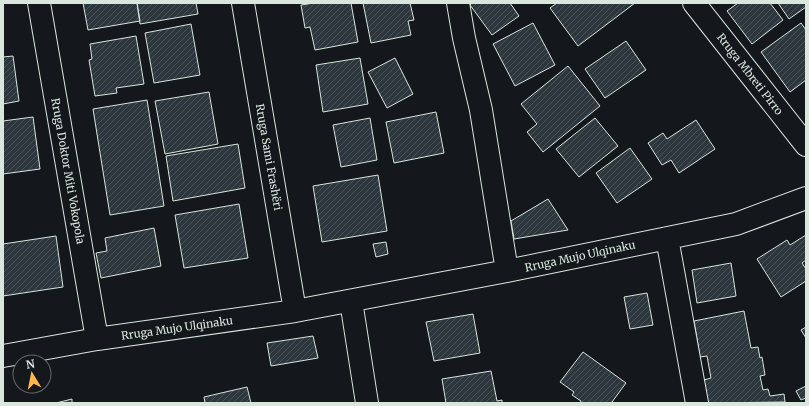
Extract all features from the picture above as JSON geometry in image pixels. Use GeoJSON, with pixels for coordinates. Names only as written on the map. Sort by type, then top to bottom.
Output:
{"type":"FeatureCollection","features":[{"type":"Feature","properties":{"kind":"street","name":"Rruga Doktor Miti Vokopola"},"geometry":{"type":"LineString","coordinates":[[39,3],[97,339]]}},
{"type":"Feature","properties":{"kind":"street","name":"Rruga Sami Frashëri"},"geometry":{"type":"LineString","coordinates":[[243,3],[295,310]]}},
{"type":"Feature","properties":{"kind":"street"},"geometry":{"type":"LineString","coordinates":[[458,3],[464,38],[481,110],[507,271]]}},
{"type":"Feature","properties":{"kind":"street","name":"Rruga Mbreti Pirro"},"geometry":{"type":"LineString","coordinates":[[694,3],[806,145]]}},
{"type":"Feature","properties":{"kind":"street","name":"Rruga Mujo Ulqinaku"},"geometry":{"type":"LineString","coordinates":[[3,356],[97,339],[351,301],[507,271],[736,224],[806,198]]}},
{"type":"Feature","properties":{"kind":"street"},"geometry":{"type":"LineString","coordinates":[[667,238],[697,403]]}},
{"type":"Feature","properties":{"kind":"street"},"geometry":{"type":"LineString","coordinates":[[351,301],[367,403]]}},
{"type":"Feature","properties":{"kind":"building"},"geometry":{"type":"Polygon","coordinates":[[[83,3],[137,3],[140,21],[88,30],[83,3]]]}},
{"type":"Feature","properties":{"kind":"building"},"geometry":{"type":"Polygon","coordinates":[[[137,3],[196,3],[198,14],[140,24],[137,3]]]}},
{"type":"Feature","properties":{"kind":"building"},"geometry":{"type":"Polygon","coordinates":[[[314,3],[351,3],[358,42],[315,50],[310,27],[305,28],[301,5],[314,3]]]}},
{"type":"Feature","properties":{"kind":"building"},"geometry":{"type":"Polygon","coordinates":[[[363,3],[410,3],[414,20],[408,21],[411,35],[371,43],[363,3]]]}},
{"type":"Feature","properties":{"kind":"building"},"geometry":{"type":"Polygon","coordinates":[[[472,3],[510,3],[519,16],[492,35],[470,5],[472,3]]]}},
{"type":"Feature","properties":{"kind":"building"},"geometry":{"type":"Polygon","coordinates":[[[557,3],[635,3],[578,46],[550,8],[557,3]]]}},
{"type":"Feature","properties":{"kind":"building"},"geometry":{"type":"Polygon","coordinates":[[[738,3],[770,3],[783,20],[752,44],[727,11],[738,3]]]}},
{"type":"Feature","properties":{"kind":"building"},"geometry":{"type":"Polygon","coordinates":[[[778,3],[806,3],[806,7],[789,19],[778,3]]]}},
{"type":"Feature","properties":{"kind":"building"},"geometry":{"type":"Polygon","coordinates":[[[533,23],[555,65],[515,86],[493,44],[533,23]]]}},
{"type":"Feature","properties":{"kind":"building"},"geometry":{"type":"Polygon","coordinates":[[[801,23],[806,30],[806,80],[790,92],[761,52],[801,23]]]}},
{"type":"Feature","properties":{"kind":"building"},"geometry":{"type":"Polygon","coordinates":[[[191,24],[200,75],[154,83],[145,33],[191,24]]]}},
{"type":"Feature","properties":{"kind":"building"},"geometry":{"type":"Polygon","coordinates":[[[136,36],[144,84],[116,88],[117,93],[95,96],[89,60],[92,59],[90,44],[136,36]]]}},
{"type":"Feature","properties":{"kind":"building"},"geometry":{"type":"Polygon","coordinates":[[[626,41],[646,70],[605,98],[585,69],[626,41]]]}},
{"type":"Feature","properties":{"kind":"building"},"geometry":{"type":"Polygon","coordinates":[[[13,56],[19,101],[3,104],[3,57],[13,56]]]}},
{"type":"Feature","properties":{"kind":"building"},"geometry":{"type":"Polygon","coordinates":[[[360,58],[368,104],[323,112],[316,65],[360,58]]]}},
{"type":"Feature","properties":{"kind":"building"},"geometry":{"type":"Polygon","coordinates":[[[395,58],[413,94],[387,108],[368,72],[395,58]]]}},
{"type":"Feature","properties":{"kind":"building"},"geometry":{"type":"Polygon","coordinates":[[[568,66],[600,106],[543,152],[527,132],[537,124],[521,104],[568,66]]]}},
{"type":"Feature","properties":{"kind":"building"},"geometry":{"type":"Polygon","coordinates":[[[209,92],[218,144],[165,154],[155,101],[209,92]]]}},
{"type":"Feature","properties":{"kind":"building"},"geometry":{"type":"Polygon","coordinates":[[[147,100],[164,206],[110,215],[93,109],[147,100]]]}},
{"type":"Feature","properties":{"kind":"building"},"geometry":{"type":"Polygon","coordinates":[[[436,112],[444,153],[394,163],[386,122],[436,112]]]}},
{"type":"Feature","properties":{"kind":"building"},"geometry":{"type":"Polygon","coordinates":[[[33,117],[40,169],[3,174],[3,121],[33,117]]]}},
{"type":"Feature","properties":{"kind":"building"},"geometry":{"type":"Polygon","coordinates":[[[370,118],[377,160],[341,167],[333,125],[370,118]]]}},
{"type":"Feature","properties":{"kind":"building"},"geometry":{"type":"Polygon","coordinates":[[[595,118],[618,146],[579,177],[556,149],[595,118]]]}},
{"type":"Feature","properties":{"kind":"building"},"geometry":{"type":"Polygon","coordinates":[[[696,120],[715,149],[679,173],[671,160],[662,165],[648,143],[663,133],[667,139],[696,120]]]}},
{"type":"Feature","properties":{"kind":"building"},"geometry":{"type":"Polygon","coordinates":[[[238,144],[245,188],[173,201],[166,156],[238,144]]]}},
{"type":"Feature","properties":{"kind":"building"},"geometry":{"type":"Polygon","coordinates":[[[630,148],[652,179],[617,203],[596,173],[630,148]]]}},
{"type":"Feature","properties":{"kind":"building"},"geometry":{"type":"Polygon","coordinates":[[[378,175],[387,231],[322,242],[313,186],[378,175]]]}},
{"type":"Feature","properties":{"kind":"building"},"geometry":{"type":"Polygon","coordinates":[[[548,199],[568,230],[514,239],[511,221],[548,199]]]}},
{"type":"Feature","properties":{"kind":"building"},"geometry":{"type":"Polygon","coordinates":[[[239,204],[248,258],[184,268],[175,215],[239,204]]]}},
{"type":"Feature","properties":{"kind":"building"},"geometry":{"type":"Polygon","coordinates":[[[154,228],[161,266],[101,278],[96,253],[107,251],[105,238],[154,228]]]}},
{"type":"Feature","properties":{"kind":"building"},"geometry":{"type":"Polygon","coordinates":[[[806,235],[806,260],[802,263],[806,269],[806,281],[781,297],[757,259],[787,240],[790,245],[806,235]]]}},
{"type":"Feature","properties":{"kind":"building"},"geometry":{"type":"Polygon","coordinates":[[[56,236],[63,287],[3,296],[3,244],[56,236]]]}},
{"type":"Feature","properties":{"kind":"building"},"geometry":{"type":"Polygon","coordinates":[[[386,242],[388,254],[376,257],[373,244],[386,242]]]}},
{"type":"Feature","properties":{"kind":"building"},"geometry":{"type":"Polygon","coordinates":[[[731,263],[736,296],[697,303],[692,270],[731,263]]]}},
{"type":"Feature","properties":{"kind":"building"},"geometry":{"type":"Polygon","coordinates":[[[647,293],[653,325],[630,329],[624,297],[647,293]]]}},
{"type":"Feature","properties":{"kind":"building"},"geometry":{"type":"Polygon","coordinates":[[[744,311],[751,348],[758,347],[760,358],[762,357],[765,375],[760,376],[763,390],[768,389],[770,396],[784,394],[785,402],[708,403],[704,380],[711,378],[707,356],[700,357],[694,321],[744,311]]]}},
{"type":"Feature","properties":{"kind":"building"},"geometry":{"type":"Polygon","coordinates":[[[473,314],[480,353],[434,361],[426,322],[473,314]]]}},
{"type":"Feature","properties":{"kind":"building"},"geometry":{"type":"Polygon","coordinates":[[[806,327],[806,338],[801,330],[806,327]]]}},
{"type":"Feature","properties":{"kind":"building"},"geometry":{"type":"Polygon","coordinates":[[[313,336],[318,358],[271,366],[267,343],[313,336]]]}},
{"type":"Feature","properties":{"kind":"building"},"geometry":{"type":"Polygon","coordinates":[[[583,352],[626,383],[612,402],[613,403],[580,403],[581,401],[572,395],[574,392],[560,382],[583,352]]]}},
{"type":"Feature","properties":{"kind":"building"},"geometry":{"type":"Polygon","coordinates":[[[491,371],[497,401],[502,400],[502,403],[446,403],[442,379],[491,371]]]}},
{"type":"Feature","properties":{"kind":"building"},"geometry":{"type":"Polygon","coordinates":[[[806,386],[806,398],[801,400],[796,391],[806,386]]]}},
{"type":"Feature","properties":{"kind":"building"},"geometry":{"type":"Polygon","coordinates":[[[247,387],[251,403],[205,403],[204,397],[247,387]]]}},
{"type":"Feature","properties":{"kind":"building"},"geometry":{"type":"Polygon","coordinates":[[[72,399],[72,403],[56,403],[72,399]]]}}]}
